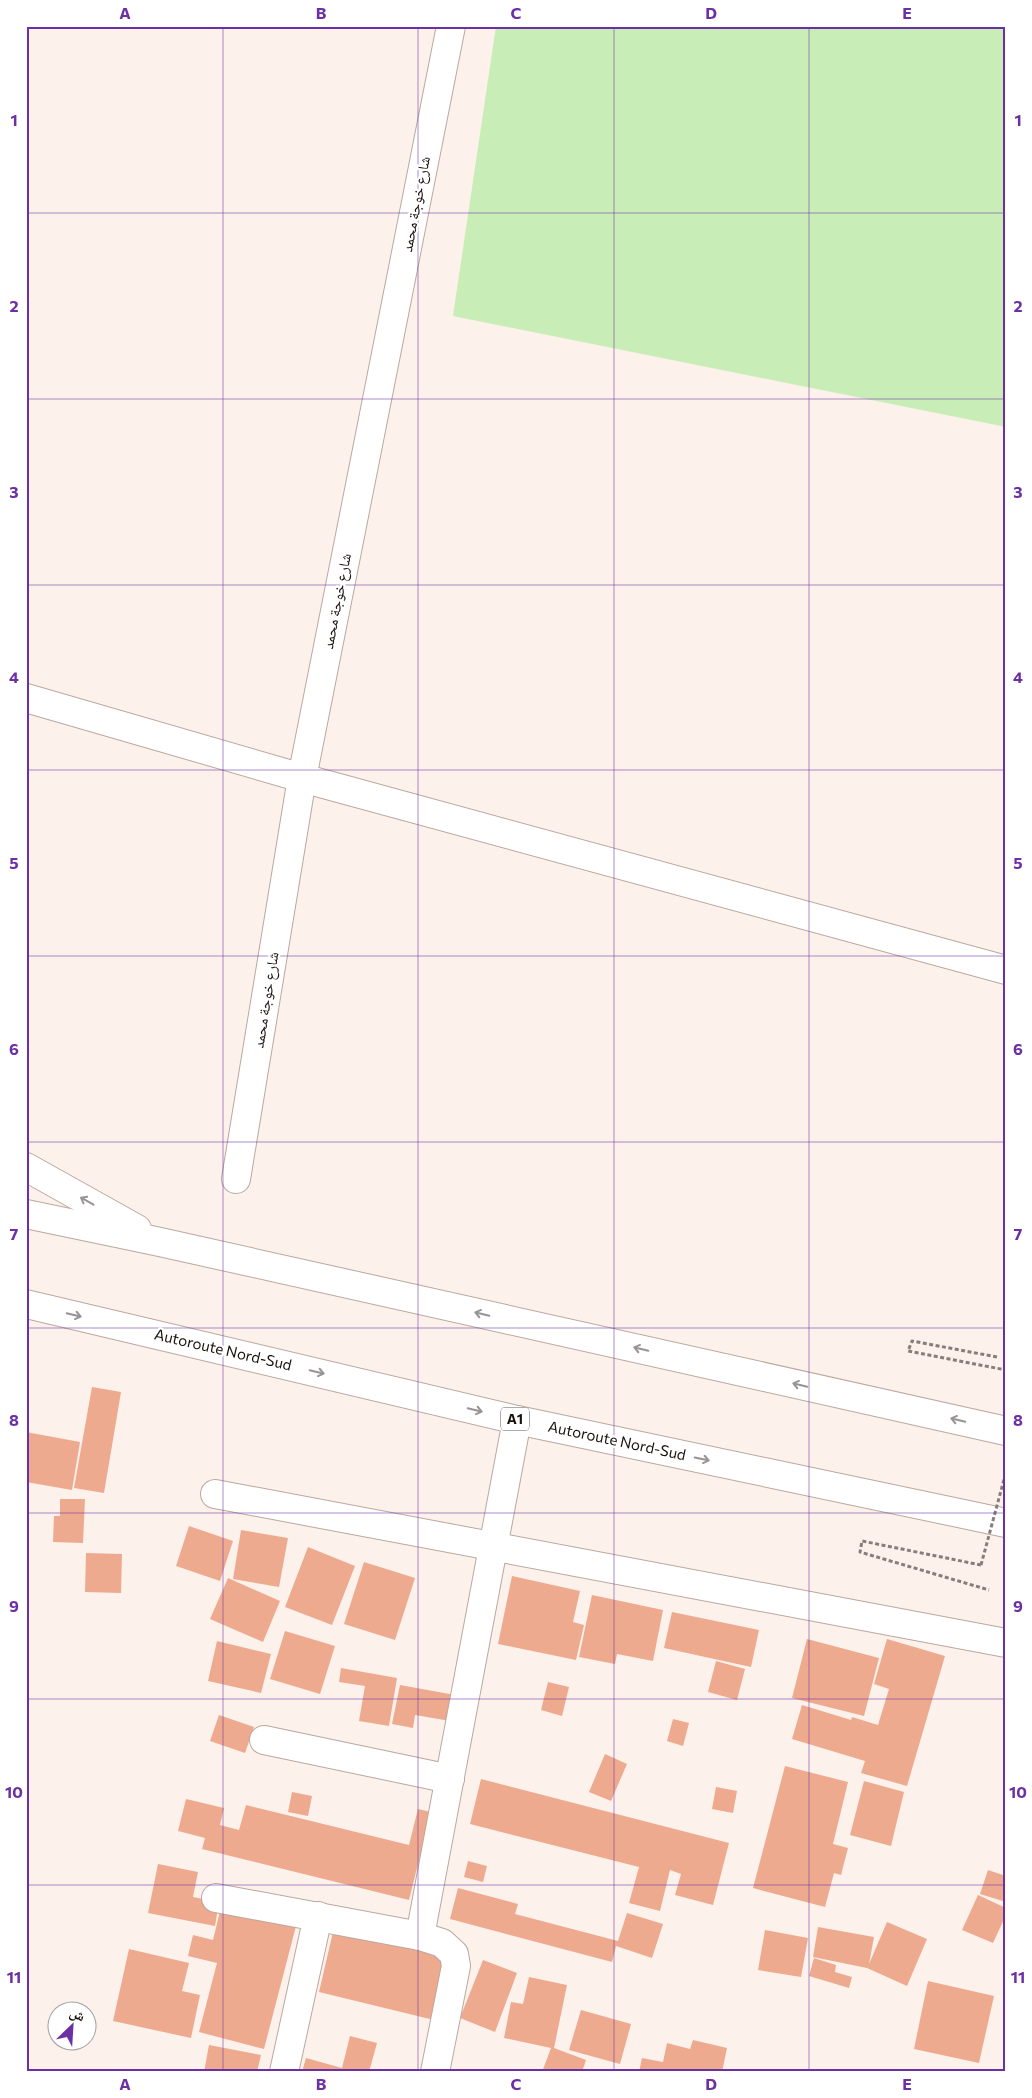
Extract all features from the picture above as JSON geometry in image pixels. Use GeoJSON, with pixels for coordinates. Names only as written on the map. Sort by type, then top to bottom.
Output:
{"type":"FeatureCollection","features":[{"type":"Feature","properties":{"kind":"main road","name":"شارع خوجة محمد"},"geometry":{"type":"LineString","coordinates":[[236,1179],[302,778],[451,26]]}},
{"type":"Feature","properties":{"kind":"main road"},"geometry":{"type":"LineString","coordinates":[[26,698],[302,778],[1006,970]]}},
{"type":"Feature","properties":{"kind":"main road"},"geometry":{"type":"LineString","coordinates":[[26,1167],[160,1242]]}},
{"type":"Feature","properties":{"kind":"main road"},"geometry":{"type":"LineString","coordinates":[[26,1214],[160,1242],[1006,1431]]}},
{"type":"Feature","properties":{"kind":"main road","name":"Autoroute Nord-Sud"},"geometry":{"type":"LineString","coordinates":[[26,1304],[517,1420],[1006,1523]]}},
{"type":"Feature","properties":{"kind":"main road"},"geometry":{"type":"LineString","coordinates":[[420,1936],[517,1420]]}},
{"type":"Feature","properties":{"kind":"main road"},"geometry":{"type":"LineString","coordinates":[[215,1494],[1006,1643]]}},
{"type":"Feature","properties":{"kind":"main road"},"geometry":{"type":"LineString","coordinates":[[264,1740],[450,1779]]}},
{"type":"Feature","properties":{"kind":"main road"},"geometry":{"type":"LineString","coordinates":[[216,1898],[420,1936],[442,1943],[454,1954],[456,1966],[435,2072]]}},
{"type":"Feature","properties":{"kind":"main road"},"geometry":{"type":"LineString","coordinates":[[284,2072],[318,1916]]}},
{"type":"Feature","properties":{"kind":"path"},"geometry":{"type":"LineString","coordinates":[[997,1357],[912,1341],[908,1350],[1006,1370]]}},
{"type":"Feature","properties":{"kind":"path"},"geometry":{"type":"LineString","coordinates":[[989,1590],[860,1552],[862,1541],[981,1564],[1006,1472]]}},
{"type":"Feature","properties":{"kind":"green space"},"geometry":{"type":"Polygon","coordinates":[[[496,26],[1006,26],[1006,427],[453,316],[496,26]]]}},
{"type":"Feature","properties":{"kind":"building"},"geometry":{"type":"Polygon","coordinates":[[[92,1387],[121,1392],[104,1493],[74,1488],[92,1387]]]}},
{"type":"Feature","properties":{"kind":"building"},"geometry":{"type":"Polygon","coordinates":[[[26,1432],[80,1442],[72,1490],[26,1482],[26,1432]]]}},
{"type":"Feature","properties":{"kind":"building"},"geometry":{"type":"Polygon","coordinates":[[[60,1499],[85,1499],[83,1543],[53,1542],[54,1516],[60,1516],[60,1499]]]}},
{"type":"Feature","properties":{"kind":"building"},"geometry":{"type":"Polygon","coordinates":[[[189,1526],[233,1541],[220,1581],[176,1566],[189,1526]]]}},
{"type":"Feature","properties":{"kind":"building"},"geometry":{"type":"Polygon","coordinates":[[[241,1530],[288,1538],[279,1587],[233,1579],[241,1530]]]}},
{"type":"Feature","properties":{"kind":"building"},"geometry":{"type":"Polygon","coordinates":[[[308,1547],[355,1566],[332,1625],[285,1607],[308,1547]]]}},
{"type":"Feature","properties":{"kind":"building"},"geometry":{"type":"Polygon","coordinates":[[[86,1553],[122,1554],[121,1593],[85,1592],[86,1553]]]}},
{"type":"Feature","properties":{"kind":"building"},"geometry":{"type":"Polygon","coordinates":[[[364,1562],[415,1578],[395,1640],[344,1624],[364,1562]]]}},
{"type":"Feature","properties":{"kind":"building"},"geometry":{"type":"Polygon","coordinates":[[[512,1576],[580,1591],[573,1622],[584,1625],[576,1660],[498,1644],[512,1576]]]}},
{"type":"Feature","properties":{"kind":"building"},"geometry":{"type":"Polygon","coordinates":[[[228,1578],[280,1601],[263,1642],[210,1619],[228,1578]]]}},
{"type":"Feature","properties":{"kind":"building"},"geometry":{"type":"Polygon","coordinates":[[[592,1595],[663,1610],[653,1661],[617,1654],[615,1664],[579,1657],[592,1595]]]}},
{"type":"Feature","properties":{"kind":"building"},"geometry":{"type":"Polygon","coordinates":[[[672,1612],[759,1630],[751,1667],[664,1648],[672,1612]]]}},
{"type":"Feature","properties":{"kind":"building"},"geometry":{"type":"Polygon","coordinates":[[[285,1631],[335,1646],[320,1694],[270,1679],[285,1631]]]}},
{"type":"Feature","properties":{"kind":"building"},"geometry":{"type":"Polygon","coordinates":[[[807,1639],[879,1658],[864,1716],[792,1698],[807,1639]]]}},
{"type":"Feature","properties":{"kind":"building"},"geometry":{"type":"Polygon","coordinates":[[[887,1639],[945,1656],[907,1786],[861,1773],[865,1761],[792,1739],[802,1705],[851,1720],[852,1717],[878,1725],[889,1689],[874,1684],[887,1639]]]}},
{"type":"Feature","properties":{"kind":"building"},"geometry":{"type":"Polygon","coordinates":[[[217,1641],[271,1654],[261,1693],[208,1681],[217,1641]]]}},
{"type":"Feature","properties":{"kind":"building"},"geometry":{"type":"Polygon","coordinates":[[[716,1661],[745,1669],[737,1700],[708,1692],[716,1661]]]}},
{"type":"Feature","properties":{"kind":"building"},"geometry":{"type":"Polygon","coordinates":[[[341,1668],[397,1678],[389,1726],[359,1721],[365,1686],[339,1682],[341,1668]]]}},
{"type":"Feature","properties":{"kind":"building"},"geometry":{"type":"Polygon","coordinates":[[[548,1682],[569,1687],[562,1716],[541,1710],[548,1682]]]}},
{"type":"Feature","properties":{"kind":"building"},"geometry":{"type":"Polygon","coordinates":[[[400,1685],[455,1695],[450,1721],[415,1715],[413,1728],[392,1724],[400,1685]]]}},
{"type":"Feature","properties":{"kind":"building"},"geometry":{"type":"Polygon","coordinates":[[[219,1715],[254,1727],[245,1753],[210,1741],[219,1715]]]}},
{"type":"Feature","properties":{"kind":"building"},"geometry":{"type":"Polygon","coordinates":[[[673,1719],[689,1723],[683,1746],[667,1741],[673,1719]]]}},
{"type":"Feature","properties":{"kind":"building"},"geometry":{"type":"Polygon","coordinates":[[[605,1754],[627,1764],[611,1801],[589,1792],[605,1754]]]}},
{"type":"Feature","properties":{"kind":"building"},"geometry":{"type":"Polygon","coordinates":[[[785,1766],[848,1782],[833,1844],[848,1848],[841,1875],[834,1873],[825,1907],[753,1888],[785,1766]]]}},
{"type":"Feature","properties":{"kind":"building"},"geometry":{"type":"Polygon","coordinates":[[[481,1779],[729,1843],[713,1905],[675,1895],[681,1874],[670,1870],[660,1911],[629,1903],[639,1867],[470,1824],[481,1779]]]}},
{"type":"Feature","properties":{"kind":"building"},"geometry":{"type":"Polygon","coordinates":[[[864,1781],[904,1792],[891,1846],[850,1835],[864,1781]]]}},
{"type":"Feature","properties":{"kind":"building"},"geometry":{"type":"Polygon","coordinates":[[[716,1787],[737,1791],[733,1813],[712,1809],[716,1787]]]}},
{"type":"Feature","properties":{"kind":"building"},"geometry":{"type":"Polygon","coordinates":[[[292,1792],[312,1796],[308,1816],[288,1812],[292,1792]]]}},
{"type":"Feature","properties":{"kind":"building"},"geometry":{"type":"Polygon","coordinates":[[[186,1799],[224,1808],[220,1825],[239,1830],[246,1805],[409,1845],[418,1809],[431,1812],[409,1900],[202,1849],[205,1838],[178,1831],[186,1799]]]}},
{"type":"Feature","properties":{"kind":"building"},"geometry":{"type":"Polygon","coordinates":[[[468,1861],[487,1866],[483,1882],[464,1877],[468,1861]]]}},
{"type":"Feature","properties":{"kind":"building"},"geometry":{"type":"Polygon","coordinates":[[[158,1864],[198,1872],[193,1897],[219,1902],[215,1926],[148,1913],[158,1864]]]}},
{"type":"Feature","properties":{"kind":"building"},"geometry":{"type":"Polygon","coordinates":[[[988,1870],[1006,1876],[1006,1902],[980,1894],[988,1870]]]}},
{"type":"Feature","properties":{"kind":"building"},"geometry":{"type":"Polygon","coordinates":[[[458,1888],[518,1904],[515,1914],[618,1941],[627,1913],[663,1924],[652,1958],[616,1946],[612,1962],[450,1919],[458,1888]]]}},
{"type":"Feature","properties":{"kind":"building"},"geometry":{"type":"Polygon","coordinates":[[[978,1895],[1006,1908],[1006,1915],[993,1943],[962,1930],[978,1895]]]}},
{"type":"Feature","properties":{"kind":"building"},"geometry":{"type":"Polygon","coordinates":[[[221,1907],[296,1926],[264,2049],[199,2032],[217,1963],[188,1956],[193,1935],[213,1940],[221,1907]]]}},
{"type":"Feature","properties":{"kind":"building"},"geometry":{"type":"Polygon","coordinates":[[[887,1922],[927,1939],[907,1986],[867,1968],[813,1957],[818,1927],[874,1937],[869,1964],[887,1922]]]}},
{"type":"Feature","properties":{"kind":"building"},"geometry":{"type":"Polygon","coordinates":[[[765,1930],[808,1938],[801,1977],[758,1970],[765,1930]]]}},
{"type":"Feature","properties":{"kind":"building"},"geometry":{"type":"Polygon","coordinates":[[[333,1932],[385,1944],[387,1934],[455,1951],[438,2021],[319,1992],[333,1932]]]}},
{"type":"Feature","properties":{"kind":"building"},"geometry":{"type":"Polygon","coordinates":[[[129,1949],[189,1963],[182,1991],[200,1995],[191,2038],[113,2021],[129,1949]]]}},
{"type":"Feature","properties":{"kind":"building"},"geometry":{"type":"Polygon","coordinates":[[[814,1958],[836,1965],[835,1972],[852,1977],[849,1988],[809,1976],[814,1958]]]}},
{"type":"Feature","properties":{"kind":"building"},"geometry":{"type":"Polygon","coordinates":[[[483,1960],[517,1973],[495,2032],[460,2018],[483,1960]]]}},
{"type":"Feature","properties":{"kind":"building"},"geometry":{"type":"Polygon","coordinates":[[[529,1977],[567,1985],[554,2048],[586,2060],[582,2072],[542,2072],[551,2048],[504,2038],[511,2002],[523,2004],[529,1977]]]}},
{"type":"Feature","properties":{"kind":"building"},"geometry":{"type":"Polygon","coordinates":[[[928,1981],[994,1996],[979,2063],[914,2049],[928,1981]]]}},
{"type":"Feature","properties":{"kind":"building"},"geometry":{"type":"Polygon","coordinates":[[[581,2010],[631,2024],[620,2064],[569,2050],[581,2010]]]}},
{"type":"Feature","properties":{"kind":"building"},"geometry":{"type":"Polygon","coordinates":[[[350,2036],[377,2043],[369,2072],[302,2072],[306,2058],[342,2068],[350,2036]]]}},
{"type":"Feature","properties":{"kind":"building"},"geometry":{"type":"Polygon","coordinates":[[[693,2040],[727,2048],[722,2072],[639,2072],[642,2058],[663,2062],[667,2043],[690,2049],[693,2040]]]}},
{"type":"Feature","properties":{"kind":"building"},"geometry":{"type":"Polygon","coordinates":[[[209,2045],[261,2055],[257,2072],[204,2072],[209,2045]]]}}]}
